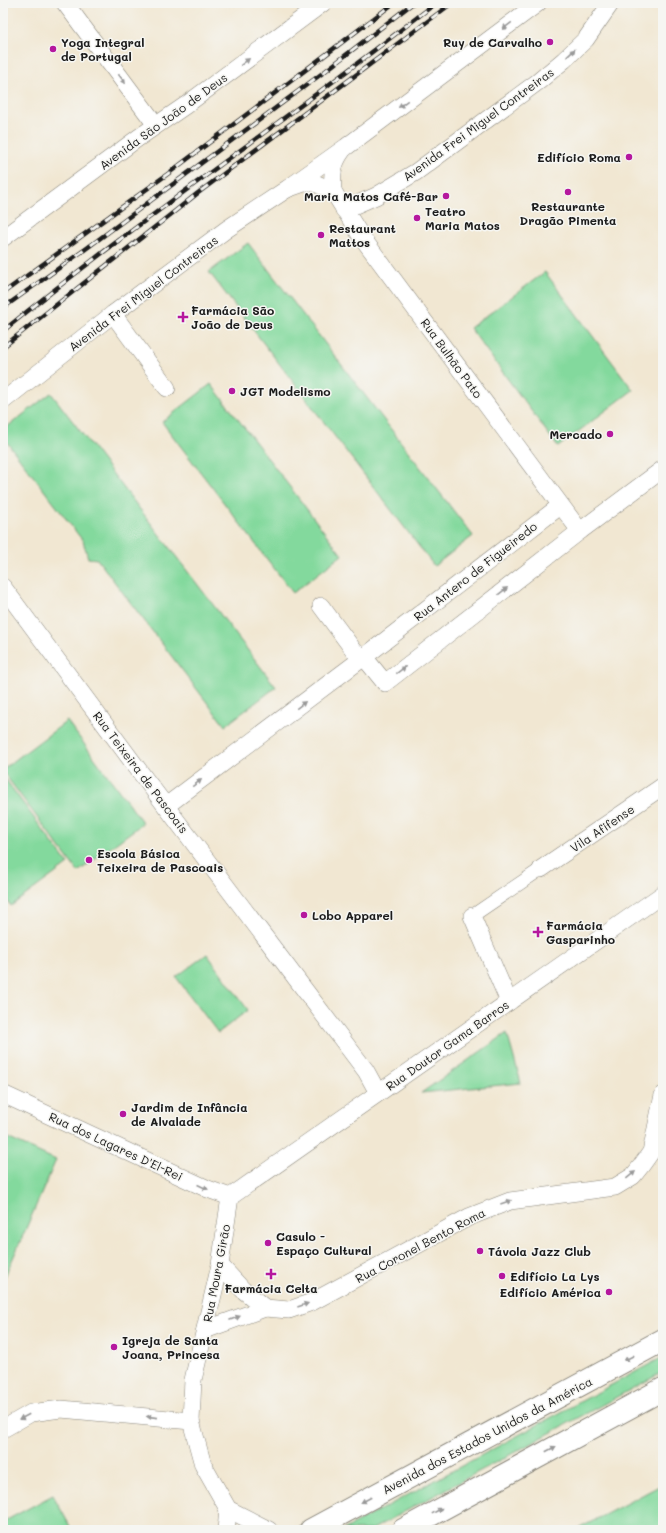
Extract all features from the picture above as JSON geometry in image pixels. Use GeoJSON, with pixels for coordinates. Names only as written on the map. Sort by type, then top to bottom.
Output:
{"type":"FeatureCollection","features":[{"type":"Feature","properties":{"kind":"main road","name":"Avenida dos Estados Unidos da América"},"geometry":{"type":"LineString","coordinates":[[310,1530],[663,1340]]}},
{"type":"Feature","properties":{"kind":"main road"},"geometry":{"type":"LineString","coordinates":[[403,1530],[663,1389]]}},
{"type":"Feature","properties":{"kind":"street"},"geometry":{"type":"LineString","coordinates":[[65,3],[156,125]]}},
{"type":"Feature","properties":{"kind":"street","name":"Avenida São João de Deus"},"geometry":{"type":"LineString","coordinates":[[3,238],[323,3]]}},
{"type":"Feature","properties":{"kind":"street","name":"Avenida Frei Miguel Contreiras"},"geometry":{"type":"LineString","coordinates":[[3,401],[113,314],[227,229],[346,147],[538,3]]}},
{"type":"Feature","properties":{"kind":"street","name":"Avenida Frei Miguel Contreiras"},"geometry":{"type":"LineString","coordinates":[[346,147],[337,157],[332,169],[333,191],[344,210],[376,196],[416,172],[539,81],[586,39],[611,3]]}},
{"type":"Feature","properties":{"kind":"street","name":"Avenida Frei Miguel Contreiras"},"geometry":{"type":"LineString","coordinates":[[287,189],[304,183],[315,183],[333,191]]}},
{"type":"Feature","properties":{"kind":"street","name":"Rua Bulhão Pato"},"geometry":{"type":"LineString","coordinates":[[344,210],[361,236],[560,506]]}},
{"type":"Feature","properties":{"kind":"street"},"geometry":{"type":"LineString","coordinates":[[113,314],[167,388]]}},
{"type":"Feature","properties":{"kind":"street"},"geometry":{"type":"LineString","coordinates":[[321,606],[355,652],[364,657],[384,683],[580,531],[663,469]]}},
{"type":"Feature","properties":{"kind":"street"},"geometry":{"type":"LineString","coordinates":[[560,506],[580,531]]}},
{"type":"Feature","properties":{"kind":"street","name":"Rua Antero de Figueiredo"},"geometry":{"type":"LineString","coordinates":[[166,806],[364,657],[560,506]]}},
{"type":"Feature","properties":{"kind":"street","name":"Rua Teixeira de Pascoais"},"geometry":{"type":"LineString","coordinates":[[3,586],[166,806],[366,1071],[378,1093]]}},
{"type":"Feature","properties":{"kind":"street","name":"Vila Afifense"},"geometry":{"type":"LineString","coordinates":[[541,869],[663,786]]}},
{"type":"Feature","properties":{"kind":"street"},"geometry":{"type":"LineString","coordinates":[[509,1002],[472,916],[541,869]]}},
{"type":"Feature","properties":{"kind":"street","name":"Rua Doutor Gama Barros"},"geometry":{"type":"LineString","coordinates":[[230,1197],[663,894]]}},
{"type":"Feature","properties":{"kind":"street","name":"Rua dos Lagares D'El-Rei"},"geometry":{"type":"LineString","coordinates":[[3,1094],[208,1189],[230,1197]]}},
{"type":"Feature","properties":{"kind":"street","name":"Rua Coronel Bento Roma"},"geometry":{"type":"LineString","coordinates":[[205,1330],[265,1308],[289,1310],[312,1302],[469,1217],[510,1200],[615,1187],[632,1176],[651,1152],[663,1095]]}},
{"type":"Feature","properties":{"kind":"street","name":"Rua Moura Girão"},"geometry":{"type":"LineString","coordinates":[[228,1509],[202,1465],[191,1421],[193,1380],[220,1265],[230,1197]]}},
{"type":"Feature","properties":{"kind":"street"},"geometry":{"type":"LineString","coordinates":[[220,1265],[243,1290],[265,1308]]}},
{"type":"Feature","properties":{"kind":"street"},"geometry":{"type":"LineString","coordinates":[[3,1429],[32,1413],[61,1409],[191,1421]]}},
{"type":"Feature","properties":{"kind":"street"},"geometry":{"type":"LineString","coordinates":[[226,1530],[228,1509],[268,1530]]}},
{"type":"Feature","properties":{"kind":"green space"},"geometry":{"type":"Polygon","coordinates":[[[248,243],[473,536],[434,566],[209,272],[248,243]]]}},
{"type":"Feature","properties":{"kind":"green space"},"geometry":{"type":"Polygon","coordinates":[[[545,272],[633,390],[558,447],[470,328],[545,272]]]}},
{"type":"Feature","properties":{"kind":"green space"},"geometry":{"type":"Polygon","coordinates":[[[211,384],[342,555],[293,593],[162,422],[211,384]]]}},
{"type":"Feature","properties":{"kind":"green space"},"geometry":{"type":"Polygon","coordinates":[[[51,393],[276,687],[225,726],[97,559],[88,558],[83,541],[3,437],[3,430],[51,393]]]}},
{"type":"Feature","properties":{"kind":"green space"},"geometry":{"type":"Polygon","coordinates":[[[67,721],[143,823],[78,872],[3,772],[3,769],[67,721]]]}},
{"type":"Feature","properties":{"kind":"green space"},"geometry":{"type":"Polygon","coordinates":[[[3,776],[68,864],[11,906],[3,895],[3,776]]]}},
{"type":"Feature","properties":{"kind":"green space"},"geometry":{"type":"Polygon","coordinates":[[[207,954],[248,1010],[218,1033],[176,977],[207,954]]]}},
{"type":"Feature","properties":{"kind":"green space"},"geometry":{"type":"Polygon","coordinates":[[[507,1033],[521,1083],[421,1093],[507,1033]]]}},
{"type":"Feature","properties":{"kind":"green space"},"geometry":{"type":"Polygon","coordinates":[[[3,1136],[56,1160],[3,1281],[3,1155],[7,1146],[3,1144],[3,1136]]]}},
{"type":"Feature","properties":{"kind":"green space"},"geometry":{"type":"Polygon","coordinates":[[[663,1357],[663,1372],[371,1530],[343,1530],[663,1357]]]}},
{"type":"Feature","properties":{"kind":"green space"},"geometry":{"type":"Polygon","coordinates":[[[663,1484],[663,1530],[576,1530],[663,1484]]]}},
{"type":"Feature","properties":{"kind":"green space"},"geometry":{"type":"Polygon","coordinates":[[[53,1495],[72,1530],[3,1530],[3,1522],[53,1495]]]}},
{"type":"Feature","properties":{"kind":"railway"},"geometry":{"type":"LineString","coordinates":[[3,293],[169,173],[394,3]]}},
{"type":"Feature","properties":{"kind":"railway"},"geometry":{"type":"LineString","coordinates":[[3,308],[87,248],[324,72],[413,3]]}},
{"type":"Feature","properties":{"kind":"railway"},"geometry":{"type":"LineString","coordinates":[[3,331],[122,238],[436,3]]}},
{"type":"Feature","properties":{"kind":"railway"},"geometry":{"type":"LineString","coordinates":[[3,347],[198,193],[452,3]]}},
{"type":"Feature","properties":{"kind":"place","name":"Ruy de Carvalho"},"geometry":{"type":"Point","coordinates":[550,42]}},
{"type":"Feature","properties":{"kind":"place","name":"Yoga Integral de Portugal"},"geometry":{"type":"Point","coordinates":[53,49]}},
{"type":"Feature","properties":{"kind":"place","name":"Edifício Roma"},"geometry":{"type":"Point","coordinates":[629,157]}},
{"type":"Feature","properties":{"kind":"place","name":"Restaurante Dragão Pimenta"},"geometry":{"type":"Point","coordinates":[568,192]}},
{"type":"Feature","properties":{"kind":"place","name":"Maria Matos Café-Bar"},"geometry":{"type":"Point","coordinates":[446,196]}},
{"type":"Feature","properties":{"kind":"place","name":"Teatro Maria Matos"},"geometry":{"type":"Point","coordinates":[417,218]}},
{"type":"Feature","properties":{"kind":"place","name":"Restaurant Mattos"},"geometry":{"type":"Point","coordinates":[321,235]}},
{"type":"Feature","properties":{"kind":"place","name":"Farmácia São João de Deus"},"geometry":{"type":"Point","coordinates":[183,317]}},
{"type":"Feature","properties":{"kind":"place","name":"JGT Modelismo"},"geometry":{"type":"Point","coordinates":[232,391]}},
{"type":"Feature","properties":{"kind":"place","name":"Mercado"},"geometry":{"type":"Point","coordinates":[610,434]}},
{"type":"Feature","properties":{"kind":"place","name":"Escola Básica Teixeira de Pascoais"},"geometry":{"type":"Point","coordinates":[89,860]}},
{"type":"Feature","properties":{"kind":"place","name":"Lobo Apparel"},"geometry":{"type":"Point","coordinates":[304,915]}},
{"type":"Feature","properties":{"kind":"place","name":"Farmácia Gasparinho"},"geometry":{"type":"Point","coordinates":[538,932]}},
{"type":"Feature","properties":{"kind":"place","name":"Jardim de Infância de Alvalade"},"geometry":{"type":"Point","coordinates":[123,1114]}},
{"type":"Feature","properties":{"kind":"place","name":"Casulo - Espaço Cultural"},"geometry":{"type":"Point","coordinates":[268,1243]}},
{"type":"Feature","properties":{"kind":"place","name":"Távola Jazz Club"},"geometry":{"type":"Point","coordinates":[480,1251]}},
{"type":"Feature","properties":{"kind":"place","name":"Farmácia Celta"},"geometry":{"type":"Point","coordinates":[271,1274]}},
{"type":"Feature","properties":{"kind":"place","name":"Edifício La Lys"},"geometry":{"type":"Point","coordinates":[502,1276]}},
{"type":"Feature","properties":{"kind":"place","name":"Edifício América"},"geometry":{"type":"Point","coordinates":[609,1292]}},
{"type":"Feature","properties":{"kind":"place","name":"Igreja de Santa Joana, Princesa"},"geometry":{"type":"Point","coordinates":[114,1347]}}]}
